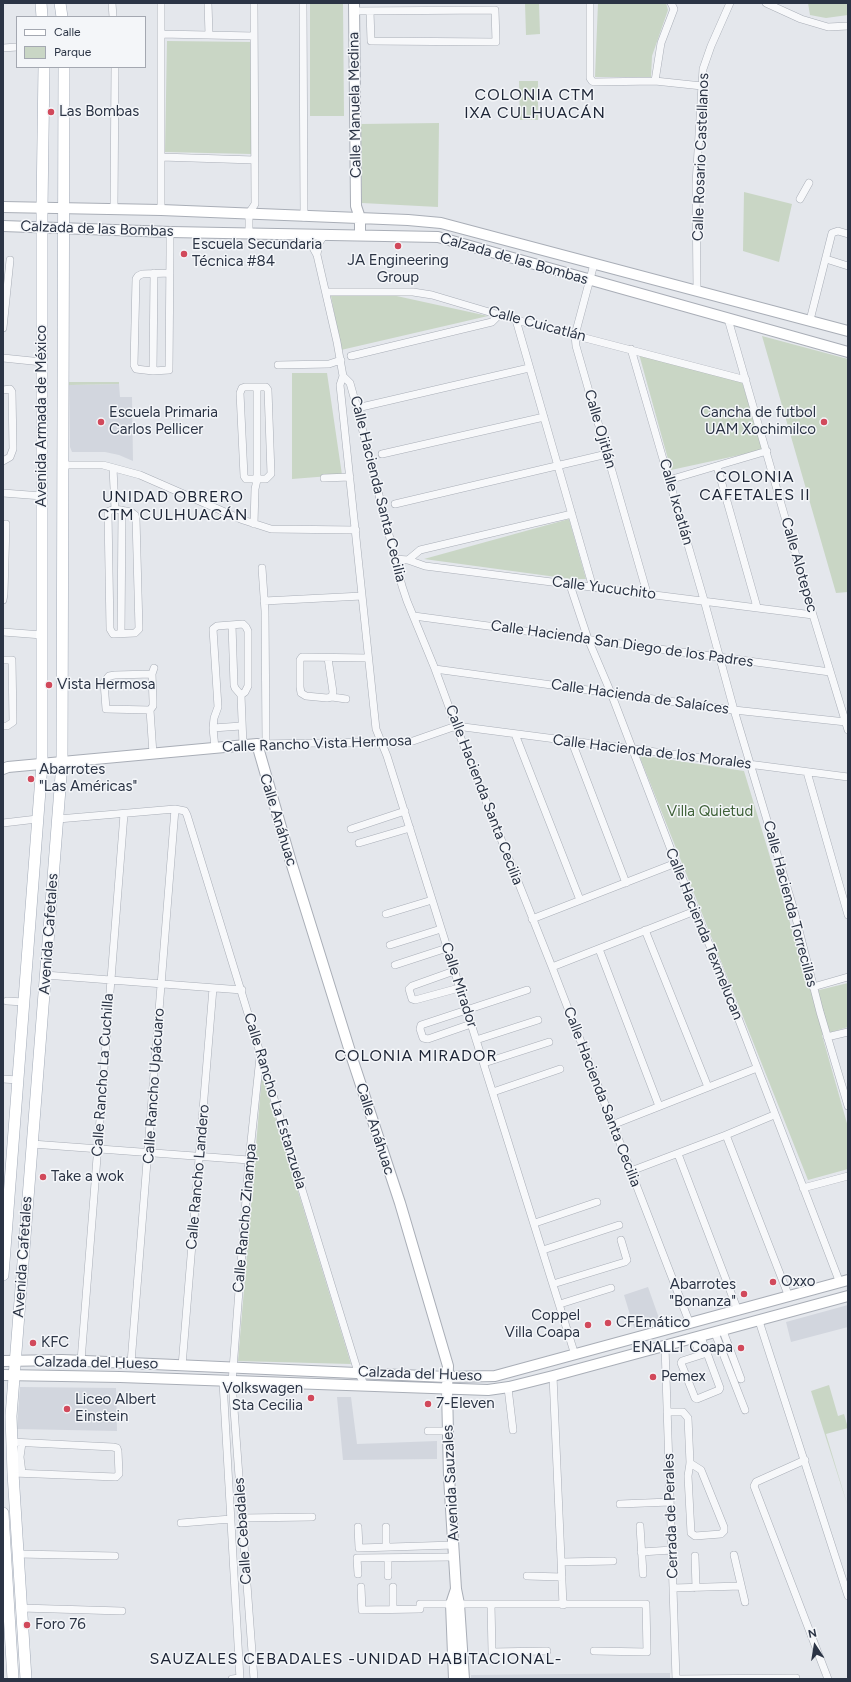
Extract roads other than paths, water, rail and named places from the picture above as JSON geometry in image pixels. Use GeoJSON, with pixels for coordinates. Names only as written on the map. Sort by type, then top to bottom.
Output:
{"type":"FeatureCollection","features":[{"type":"Feature","properties":{"kind":"main road"},"geometry":{"type":"LineString","coordinates":[[41,3],[42,16]]}},
{"type":"Feature","properties":{"kind":"main road"},"geometry":{"type":"LineString","coordinates":[[60,3],[62,16]]}},
{"type":"Feature","properties":{"kind":"main road","name":"Calle Manuela Medina"},"geometry":{"type":"LineString","coordinates":[[354,7],[356,206],[360,218],[360,234]]}},
{"type":"Feature","properties":{"kind":"main road","name":"Avenida Armada de México"},"geometry":{"type":"LineString","coordinates":[[42,764],[42,208],[44,68]]}},
{"type":"Feature","properties":{"kind":"main road","name":"Avenida Armada de México"},"geometry":{"type":"LineString","coordinates":[[62,763],[64,68]]}},
{"type":"Feature","properties":{"kind":"main road","name":"Calzada de las Bombas"},"geometry":{"type":"LineString","coordinates":[[3,207],[249,213],[304,217],[408,220],[441,223],[459,226],[594,264],[848,331]]}},
{"type":"Feature","properties":{"kind":"main road"},"geometry":{"type":"LineString","coordinates":[[408,220],[408,235]]}},
{"type":"Feature","properties":{"kind":"main road","name":"Calzada de las Bombas"},"geometry":{"type":"LineString","coordinates":[[3,226],[170,232],[438,236],[589,280],[848,352]]}},
{"type":"Feature","properties":{"kind":"main road","name":"Calle Rancho Vista Hermosa"},"geometry":{"type":"LineString","coordinates":[[5,767],[261,744]]}},
{"type":"Feature","properties":{"kind":"main road","name":"Calle Anáhuac"},"geometry":{"type":"LineString","coordinates":[[261,744],[293,869],[414,1250],[448,1366],[447,1377]]}},
{"type":"Feature","properties":{"kind":"main road","name":"Avenida Cafetales"},"geometry":{"type":"LineString","coordinates":[[26,1679],[18,1554],[17,1443],[11,1416],[9,1375],[15,1362],[62,763]]}},
{"type":"Feature","properties":{"kind":"main road","name":"Avenida Cafetales"},"geometry":{"type":"LineString","coordinates":[[3,1275],[7,1181],[18,1080],[42,764]]}},
{"type":"Feature","properties":{"kind":"main road","name":"Calzada del Hueso"},"geometry":{"type":"LineString","coordinates":[[3,1361],[81,1361],[447,1377],[495,1376],[844,1282]]}},
{"type":"Feature","properties":{"kind":"main road","name":"Calzada del Hueso"},"geometry":{"type":"LineString","coordinates":[[9,1375],[120,1377],[488,1390],[508,1388],[554,1376],[848,1296]]}},
{"type":"Feature","properties":{"kind":"main road","name":"Avenida Sauzales"},"geometry":{"type":"LineString","coordinates":[[447,1377],[448,1431],[456,1589],[454,1679]]}},
{"type":"Feature","properties":{"kind":"main road"},"geometry":{"type":"LineString","coordinates":[[3,1513],[7,1659],[13,1679]]}},
{"type":"Feature","properties":{"kind":"main road","name":"Avenida Sauzales"},"geometry":{"type":"LineString","coordinates":[[455,1604],[464,1679]]}},
{"type":"Feature","properties":{"kind":"street"},"geometry":{"type":"LineString","coordinates":[[112,3],[112,16]]}},
{"type":"Feature","properties":{"kind":"street"},"geometry":{"type":"LineString","coordinates":[[160,3],[161,210]]}},
{"type":"Feature","properties":{"kind":"street"},"geometry":{"type":"LineString","coordinates":[[208,3],[209,35]]}},
{"type":"Feature","properties":{"kind":"street"},"geometry":{"type":"LineString","coordinates":[[249,233],[249,213],[255,204],[254,3]]}},
{"type":"Feature","properties":{"kind":"street"},"geometry":{"type":"LineString","coordinates":[[303,3],[304,217]]}},
{"type":"Feature","properties":{"kind":"street"},"geometry":{"type":"LineString","coordinates":[[590,3],[590,78],[592,81],[655,81],[702,86]]}},
{"type":"Feature","properties":{"kind":"street"},"geometry":{"type":"LineString","coordinates":[[655,81],[661,43],[674,9],[671,3]]}},
{"type":"Feature","properties":{"kind":"street","name":"Calle Rosario Castellanos"},"geometry":{"type":"LineString","coordinates":[[697,291],[696,184],[703,69],[710,46],[730,3]]}},
{"type":"Feature","properties":{"kind":"street"},"geometry":{"type":"LineString","coordinates":[[766,3],[801,19],[828,27],[848,26]]}},
{"type":"Feature","properties":{"kind":"street"},"geometry":{"type":"LineString","coordinates":[[354,7],[370,11],[495,10],[496,42],[371,42],[370,11]]}},
{"type":"Feature","properties":{"kind":"street"},"geometry":{"type":"LineString","coordinates":[[161,34],[254,36]]}},
{"type":"Feature","properties":{"kind":"street"},"geometry":{"type":"LineString","coordinates":[[3,48],[16,47]]}},
{"type":"Feature","properties":{"kind":"street"},"geometry":{"type":"LineString","coordinates":[[114,209],[115,68]]}},
{"type":"Feature","properties":{"kind":"street"},"geometry":{"type":"LineString","coordinates":[[161,157],[254,160]]}},
{"type":"Feature","properties":{"kind":"street"},"geometry":{"type":"LineString","coordinates":[[800,199],[809,183]]}},
{"type":"Feature","properties":{"kind":"street"},"geometry":{"type":"LineString","coordinates":[[810,320],[832,233],[838,231],[848,234]]}},
{"type":"Feature","properties":{"kind":"street"},"geometry":{"type":"LineString","coordinates":[[170,232],[170,273],[169,370],[153,371],[136,369],[134,365],[136,279],[142,274],[170,273]]}},
{"type":"Feature","properties":{"kind":"street","name":"Calle Hacienda Santa Cecilia"},"geometry":{"type":"LineString","coordinates":[[295,234],[310,242],[317,254],[341,360],[343,376],[350,383],[402,586],[552,967],[690,1324]]}},
{"type":"Feature","properties":{"kind":"street"},"geometry":{"type":"LineString","coordinates":[[317,254],[319,243],[323,237],[329,234]]}},
{"type":"Feature","properties":{"kind":"street"},"geometry":{"type":"LineString","coordinates":[[3,328],[10,260]]}},
{"type":"Feature","properties":{"kind":"street"},"geometry":{"type":"LineString","coordinates":[[826,260],[848,266]]}},
{"type":"Feature","properties":{"kind":"street","name":"Calle Ojitlán"},"geometry":{"type":"LineString","coordinates":[[594,264],[575,335],[576,346],[647,594]]}},
{"type":"Feature","properties":{"kind":"street"},"geometry":{"type":"LineString","coordinates":[[153,371],[154,273]]}},
{"type":"Feature","properties":{"kind":"street","name":"Calle Cuicatlán"},"geometry":{"type":"LineString","coordinates":[[326,292],[413,292],[432,295],[516,320],[746,380]]}},
{"type":"Feature","properties":{"kind":"street"},"geometry":{"type":"LineString","coordinates":[[351,356],[492,322],[499,315]]}},
{"type":"Feature","properties":{"kind":"street","name":"Calle Alotepec"},"geometry":{"type":"LineString","coordinates":[[728,319],[813,615],[848,730]]}},
{"type":"Feature","properties":{"kind":"street"},"geometry":{"type":"LineString","coordinates":[[516,320],[593,588]]}},
{"type":"Feature","properties":{"kind":"street","name":"Calle Ixcatlán"},"geometry":{"type":"LineString","coordinates":[[631,349],[719,656]]}},
{"type":"Feature","properties":{"kind":"street"},"geometry":{"type":"LineString","coordinates":[[3,358],[42,362]]}},
{"type":"Feature","properties":{"kind":"street"},"geometry":{"type":"LineString","coordinates":[[278,365],[329,364],[341,360]]}},
{"type":"Feature","properties":{"kind":"street"},"geometry":{"type":"LineString","coordinates":[[357,408],[529,368]]}},
{"type":"Feature","properties":{"kind":"street","name":"Calle Mirador"},"geometry":{"type":"LineString","coordinates":[[343,376],[340,385],[376,729],[388,756],[440,929],[576,1355]]}},
{"type":"Feature","properties":{"kind":"street"},"geometry":{"type":"LineString","coordinates":[[245,387],[266,387],[269,394],[271,474],[266,479],[257,480],[246,479],[244,476],[240,393],[242,388],[245,387]]}},
{"type":"Feature","properties":{"kind":"street"},"geometry":{"type":"LineString","coordinates":[[254,524],[255,489],[257,480],[258,387]]}},
{"type":"Feature","properties":{"kind":"street"},"geometry":{"type":"LineString","coordinates":[[3,390],[10,389],[12,392],[13,449],[10,457],[3,461]]}},
{"type":"Feature","properties":{"kind":"street"},"geometry":{"type":"LineString","coordinates":[[382,454],[544,417]]}},
{"type":"Feature","properties":{"kind":"street"},"geometry":{"type":"LineString","coordinates":[[669,480],[767,451]]}},
{"type":"Feature","properties":{"kind":"street"},"geometry":{"type":"LineString","coordinates":[[395,504],[607,454]]}},
{"type":"Feature","properties":{"kind":"street"},"geometry":{"type":"LineString","coordinates":[[63,465],[103,465],[140,475],[254,524],[278,530],[356,530]]}},
{"type":"Feature","properties":{"kind":"street"},"geometry":{"type":"LineString","coordinates":[[717,466],[757,607]]}},
{"type":"Feature","properties":{"kind":"street"},"geometry":{"type":"LineString","coordinates":[[113,468],[121,634]]}},
{"type":"Feature","properties":{"kind":"street"},"geometry":{"type":"LineString","coordinates":[[324,478],[350,477]]}},
{"type":"Feature","properties":{"kind":"street"},"geometry":{"type":"LineString","coordinates":[[3,493],[42,496]]}},
{"type":"Feature","properties":{"kind":"street"},"geometry":{"type":"LineString","coordinates":[[115,511],[133,513],[136,518],[140,629],[135,633],[113,634],[110,629],[115,511]]}},
{"type":"Feature","properties":{"kind":"street"},"geometry":{"type":"LineString","coordinates":[[408,560],[420,550],[572,514]]}},
{"type":"Feature","properties":{"kind":"street"},"geometry":{"type":"LineString","coordinates":[[3,600],[6,524]]}},
{"type":"Feature","properties":{"kind":"street","name":"Calle Yucuchito"},"geometry":{"type":"LineString","coordinates":[[396,559],[408,560],[425,566],[593,588],[704,600],[813,615]]}},
{"type":"Feature","properties":{"kind":"street"},"geometry":{"type":"LineString","coordinates":[[261,744],[265,611],[262,568]]}},
{"type":"Feature","properties":{"kind":"street","name":"Calle Hacienda Texmelucan"},"geometry":{"type":"LineString","coordinates":[[570,585],[588,639],[611,693],[694,911],[722,976],[774,1115],[803,1188],[844,1282]]}},
{"type":"Feature","properties":{"kind":"street"},"geometry":{"type":"LineString","coordinates":[[264,601],[362,596]]}},
{"type":"Feature","properties":{"kind":"street","name":"Calle Hacienda San Diego de los Padres"},"geometry":{"type":"LineString","coordinates":[[414,616],[830,672]]}},
{"type":"Feature","properties":{"kind":"street"},"geometry":{"type":"LineString","coordinates":[[215,748],[213,728],[214,718],[218,707],[213,629],[217,626],[242,624],[248,631],[248,686],[245,692],[241,695]]}},
{"type":"Feature","properties":{"kind":"street"},"geometry":{"type":"LineString","coordinates":[[232,625],[235,688],[241,695],[241,726],[243,745]]}},
{"type":"Feature","properties":{"kind":"street"},"geometry":{"type":"LineString","coordinates":[[3,632],[42,635]]}},
{"type":"Feature","properties":{"kind":"street","name":"Calle Hacienda Torrecillas"},"geometry":{"type":"LineString","coordinates":[[719,656],[793,907],[827,1038],[848,1106]]}},
{"type":"Feature","properties":{"kind":"street"},"geometry":{"type":"LineString","coordinates":[[346,699],[332,696],[327,698],[306,696],[302,693],[300,687],[300,660],[302,658],[368,658]]}},
{"type":"Feature","properties":{"kind":"street"},"geometry":{"type":"LineString","coordinates":[[328,658],[333,692],[332,696]]}},
{"type":"Feature","properties":{"kind":"street"},"geometry":{"type":"LineString","coordinates":[[3,660],[12,660],[12,722],[7,726],[3,726]]}},
{"type":"Feature","properties":{"kind":"street","name":"Calle Hacienda de Salaíces"},"geometry":{"type":"LineString","coordinates":[[435,669],[734,710],[846,722]]}},
{"type":"Feature","properties":{"kind":"street"},"geometry":{"type":"LineString","coordinates":[[150,710],[106,709],[104,682],[109,676],[153,671],[153,706],[150,710],[153,754]]}},
{"type":"Feature","properties":{"kind":"street"},"geometry":{"type":"LineString","coordinates":[[213,728],[241,726]]}},
{"type":"Feature","properties":{"kind":"street","name":"Calle Rancho Vista Hermosa"},"geometry":{"type":"LineString","coordinates":[[261,744],[397,743],[413,741],[456,726]]}},
{"type":"Feature","properties":{"kind":"street","name":"Calle Hacienda de los Morales"},"geometry":{"type":"LineString","coordinates":[[456,726],[848,777]]}},
{"type":"Feature","properties":{"kind":"street"},"geometry":{"type":"LineString","coordinates":[[515,734],[580,900]]}},
{"type":"Feature","properties":{"kind":"street"},"geometry":{"type":"LineString","coordinates":[[572,742],[626,883]]}},
{"type":"Feature","properties":{"kind":"street"},"geometry":{"type":"LineString","coordinates":[[807,772],[848,915]]}},
{"type":"Feature","properties":{"kind":"street"},"geometry":{"type":"LineString","coordinates":[[58,819],[175,809]]}},
{"type":"Feature","properties":{"kind":"street","name":"Calle Rancho La Estanzuela"},"geometry":{"type":"LineString","coordinates":[[175,809],[185,811],[187,815],[242,990],[260,1054],[358,1372],[365,1386]]}},
{"type":"Feature","properties":{"kind":"street","name":"Calle Rancho Upácuaro"},"geometry":{"type":"LineString","coordinates":[[131,1363],[149,1152],[175,809]]}},
{"type":"Feature","properties":{"kind":"street"},"geometry":{"type":"LineString","coordinates":[[351,829],[404,811]]}},
{"type":"Feature","properties":{"kind":"street","name":"Calle Rancho La Cuchilla"},"geometry":{"type":"LineString","coordinates":[[81,1361],[124,814]]}},
{"type":"Feature","properties":{"kind":"street"},"geometry":{"type":"LineString","coordinates":[[3,823],[37,820]]}},
{"type":"Feature","properties":{"kind":"street"},"geometry":{"type":"LineString","coordinates":[[359,843],[410,828]]}},
{"type":"Feature","properties":{"kind":"street"},"geometry":{"type":"LineString","coordinates":[[532,919],[676,863]]}},
{"type":"Feature","properties":{"kind":"street"},"geometry":{"type":"LineString","coordinates":[[386,914],[432,900]]}},
{"type":"Feature","properties":{"kind":"street"},"geometry":{"type":"LineString","coordinates":[[552,967],[694,911]]}},
{"type":"Feature","properties":{"kind":"street"},"geometry":{"type":"LineString","coordinates":[[390,945],[440,929]]}},
{"type":"Feature","properties":{"kind":"street"},"geometry":{"type":"LineString","coordinates":[[645,930],[708,1087]]}},
{"type":"Feature","properties":{"kind":"street"},"geometry":{"type":"LineString","coordinates":[[395,965],[447,948]]}},
{"type":"Feature","properties":{"kind":"street"},"geometry":{"type":"LineString","coordinates":[[599,949],[659,1106]]}},
{"type":"Feature","properties":{"kind":"street"},"geometry":{"type":"LineString","coordinates":[[454,971],[412,986],[409,989],[412,999],[415,1000],[459,988]]}},
{"type":"Feature","properties":{"kind":"street"},"geometry":{"type":"LineString","coordinates":[[45,975],[242,990]]}},
{"type":"Feature","properties":{"kind":"street"},"geometry":{"type":"LineString","coordinates":[[813,987],[848,977]]}},
{"type":"Feature","properties":{"kind":"street","name":"Calle Rancho Landero"},"geometry":{"type":"LineString","coordinates":[[182,1366],[213,988]]}},
{"type":"Feature","properties":{"kind":"street"},"geometry":{"type":"LineString","coordinates":[[471,1024],[428,1039],[423,1038],[420,1029],[421,1025],[528,990]]}},
{"type":"Feature","properties":{"kind":"street"},"geometry":{"type":"LineString","coordinates":[[4,1001],[24,1002]]}},
{"type":"Feature","properties":{"kind":"street"},"geometry":{"type":"LineString","coordinates":[[476,1040],[538,1020]]}},
{"type":"Feature","properties":{"kind":"street"},"geometry":{"type":"LineString","coordinates":[[827,1038],[848,1032]]}},
{"type":"Feature","properties":{"kind":"street"},"geometry":{"type":"LineString","coordinates":[[484,1063],[549,1042]]}},
{"type":"Feature","properties":{"kind":"street","name":"Calle Rancho Zinampa"},"geometry":{"type":"LineString","coordinates":[[228,1382],[233,1368],[249,1160],[260,1054]]}},
{"type":"Feature","properties":{"kind":"street"},"geometry":{"type":"LineString","coordinates":[[612,1125],[757,1068]]}},
{"type":"Feature","properties":{"kind":"street"},"geometry":{"type":"LineString","coordinates":[[493,1092],[560,1069]]}},
{"type":"Feature","properties":{"kind":"street"},"geometry":{"type":"LineString","coordinates":[[3,1079],[18,1080]]}},
{"type":"Feature","properties":{"kind":"street"},"geometry":{"type":"LineString","coordinates":[[631,1171],[726,1136],[774,1115]]}},
{"type":"Feature","properties":{"kind":"street"},"geometry":{"type":"LineString","coordinates":[[726,1136],[789,1297]]}},
{"type":"Feature","properties":{"kind":"street"},"geometry":{"type":"LineString","coordinates":[[32,1144],[249,1160]]}},
{"type":"Feature","properties":{"kind":"street"},"geometry":{"type":"LineString","coordinates":[[678,1154],[738,1311]]}},
{"type":"Feature","properties":{"kind":"street"},"geometry":{"type":"LineString","coordinates":[[803,1188],[848,1176]]}},
{"type":"Feature","properties":{"kind":"street"},"geometry":{"type":"LineString","coordinates":[[535,1223],[597,1202]]}},
{"type":"Feature","properties":{"kind":"street"},"geometry":{"type":"LineString","coordinates":[[543,1250],[619,1225]]}},
{"type":"Feature","properties":{"kind":"street"},"geometry":{"type":"LineString","coordinates":[[553,1284],[625,1262],[627,1260],[621,1240]]}},
{"type":"Feature","properties":{"kind":"street"},"geometry":{"type":"LineString","coordinates":[[560,1304],[611,1288]]}},
{"type":"Feature","properties":{"kind":"street"},"geometry":{"type":"LineString","coordinates":[[759,1321],[848,1596]]}},
{"type":"Feature","properties":{"kind":"street"},"geometry":{"type":"LineString","coordinates":[[719,1332],[742,1378]]}},
{"type":"Feature","properties":{"kind":"street"},"geometry":{"type":"LineString","coordinates":[[719,1332],[745,1410]]}},
{"type":"Feature","properties":{"kind":"street"},"geometry":{"type":"LineString","coordinates":[[697,1338],[720,1390],[697,1399],[695,1398],[681,1363],[704,1354]]}},
{"type":"Feature","properties":{"kind":"street","name":"Cerrada de Perales"},"geometry":{"type":"LineString","coordinates":[[665,1346],[676,1678],[796,1678]]}},
{"type":"Feature","properties":{"kind":"street"},"geometry":{"type":"LineString","coordinates":[[554,1376],[563,1605]]}},
{"type":"Feature","properties":{"kind":"street"},"geometry":{"type":"LineString","coordinates":[[228,1382],[225,1420],[240,1679],[232,1679]]}},
{"type":"Feature","properties":{"kind":"street","name":"Calle Cebadales"},"geometry":{"type":"LineString","coordinates":[[228,1382],[235,1420],[254,1679]]}},
{"type":"Feature","properties":{"kind":"street"},"geometry":{"type":"LineString","coordinates":[[508,1388],[513,1430]]}},
{"type":"Feature","properties":{"kind":"street"},"geometry":{"type":"LineString","coordinates":[[667,1412],[683,1412],[688,1416],[690,1463],[688,1476],[691,1533],[696,1536],[721,1534],[724,1531],[724,1527],[701,1470],[690,1463]]}},
{"type":"Feature","properties":{"kind":"street"},"geometry":{"type":"LineString","coordinates":[[225,1420],[235,1420]]}},
{"type":"Feature","properties":{"kind":"street"},"geometry":{"type":"LineString","coordinates":[[428,1431],[448,1431]]}},
{"type":"Feature","properties":{"kind":"street"},"geometry":{"type":"LineString","coordinates":[[17,1443],[117,1448],[119,1474],[116,1477],[18,1473]]}},
{"type":"Feature","properties":{"kind":"street"},"geometry":{"type":"LineString","coordinates":[[805,1460],[756,1482],[754,1486],[828,1679]]}},
{"type":"Feature","properties":{"kind":"street"},"geometry":{"type":"LineString","coordinates":[[620,1504],[670,1502]]}},
{"type":"Feature","properties":{"kind":"street"},"geometry":{"type":"LineString","coordinates":[[242,1518],[312,1517]]}},
{"type":"Feature","properties":{"kind":"street"},"geometry":{"type":"LineString","coordinates":[[182,1523],[231,1519]]}},
{"type":"Feature","properties":{"kind":"street"},"geometry":{"type":"LineString","coordinates":[[640,1526],[643,1574]]}},
{"type":"Feature","properties":{"kind":"street"},"geometry":{"type":"LineString","coordinates":[[358,1527],[358,1548],[454,1546]]}},
{"type":"Feature","properties":{"kind":"street"},"geometry":{"type":"LineString","coordinates":[[386,1527],[386,1547]]}},
{"type":"Feature","properties":{"kind":"street"},"geometry":{"type":"LineString","coordinates":[[641,1552],[672,1550]]}},
{"type":"Feature","properties":{"kind":"street"},"geometry":{"type":"LineString","coordinates":[[18,1554],[115,1556]]}},
{"type":"Feature","properties":{"kind":"street"},"geometry":{"type":"LineString","coordinates":[[734,1555],[745,1602]]}},
{"type":"Feature","properties":{"kind":"street"},"geometry":{"type":"LineString","coordinates":[[694,1556],[696,1588]]}},
{"type":"Feature","properties":{"kind":"street"},"geometry":{"type":"LineString","coordinates":[[358,1574],[357,1558],[454,1557]]}},
{"type":"Feature","properties":{"kind":"street"},"geometry":{"type":"LineString","coordinates":[[388,1558],[388,1576]]}},
{"type":"Feature","properties":{"kind":"street"},"geometry":{"type":"LineString","coordinates":[[562,1562],[613,1561]]}},
{"type":"Feature","properties":{"kind":"street"},"geometry":{"type":"LineString","coordinates":[[527,1576],[562,1577]]}},
{"type":"Feature","properties":{"kind":"street"},"geometry":{"type":"LineString","coordinates":[[673,1588],[741,1586]]}},
{"type":"Feature","properties":{"kind":"street"},"geometry":{"type":"LineString","coordinates":[[361,1587],[362,1610],[420,1608],[420,1604],[646,1604],[647,1652],[594,1651]]}},
{"type":"Feature","properties":{"kind":"street"},"geometry":{"type":"LineString","coordinates":[[393,1587],[394,1609]]}},
{"type":"Feature","properties":{"kind":"street"},"geometry":{"type":"LineString","coordinates":[[490,1604],[492,1652],[547,1651]]}},
{"type":"Feature","properties":{"kind":"street"},"geometry":{"type":"LineString","coordinates":[[21,1608],[122,1611]]}},
{"type":"Feature","properties":{"kind":"place","name":"Las Bombas"},"geometry":{"type":"Point","coordinates":[51,112]}},
{"type":"Feature","properties":{"kind":"place","name":"JA Engineering Group"},"geometry":{"type":"Point","coordinates":[398,246]}},
{"type":"Feature","properties":{"kind":"place","name":"Escuela Secundaria Técnica #84"},"geometry":{"type":"Point","coordinates":[184,254]}},
{"type":"Feature","properties":{"kind":"place","name":"Escuela Primaria Carlos Pellicer"},"geometry":{"type":"Point","coordinates":[101,422]}},
{"type":"Feature","properties":{"kind":"place","name":"Cancha de futbol UAM Xochimilco"},"geometry":{"type":"Point","coordinates":[824,422]}},
{"type":"Feature","properties":{"kind":"place","name":"Vista Hermosa"},"geometry":{"type":"Point","coordinates":[49,685]}},
{"type":"Feature","properties":{"kind":"place","name":"Abarrotes \"Las Américas\""},"geometry":{"type":"Point","coordinates":[31,779]}},
{"type":"Feature","properties":{"kind":"place","name":"Take a wok"},"geometry":{"type":"Point","coordinates":[43,1177]}},
{"type":"Feature","properties":{"kind":"place","name":"Oxxo"},"geometry":{"type":"Point","coordinates":[773,1282]}},
{"type":"Feature","properties":{"kind":"place","name":"Abarrotes \"Bonanza\""},"geometry":{"type":"Point","coordinates":[744,1294]}},
{"type":"Feature","properties":{"kind":"place","name":"CFEmático"},"geometry":{"type":"Point","coordinates":[608,1323]}},
{"type":"Feature","properties":{"kind":"place","name":"Coppel Villa Coapa"},"geometry":{"type":"Point","coordinates":[588,1325]}},
{"type":"Feature","properties":{"kind":"place","name":"KFC"},"geometry":{"type":"Point","coordinates":[33,1343]}},
{"type":"Feature","properties":{"kind":"place","name":"ENALLT Coapa"},"geometry":{"type":"Point","coordinates":[741,1348]}},
{"type":"Feature","properties":{"kind":"place","name":"Pemex"},"geometry":{"type":"Point","coordinates":[653,1377]}},
{"type":"Feature","properties":{"kind":"place","name":"Volkswagen Sta Cecilia"},"geometry":{"type":"Point","coordinates":[311,1398]}},
{"type":"Feature","properties":{"kind":"place","name":"7-Eleven"},"geometry":{"type":"Point","coordinates":[428,1404]}},
{"type":"Feature","properties":{"kind":"place","name":"Liceo Albert Einstein"},"geometry":{"type":"Point","coordinates":[67,1409]}},
{"type":"Feature","properties":{"kind":"place","name":"Foro 76"},"geometry":{"type":"Point","coordinates":[27,1625]}},
{"type":"Feature","properties":{"kind":"district","name":"COLONIA CTM IXA CULHUACÁN"},"geometry":{"type":"Point","coordinates":[535,104]}},
{"type":"Feature","properties":{"kind":"district","name":"COLONIA CAFETALES II"},"geometry":{"type":"Point","coordinates":[755,486]}},
{"type":"Feature","properties":{"kind":"district","name":"UNIDAD OBRERO CTM CULHUACÁN"},"geometry":{"type":"Point","coordinates":[173,506]}},
{"type":"Feature","properties":{"kind":"district","name":"COLONIA MIRADOR"},"geometry":{"type":"Point","coordinates":[416,1056]}},
{"type":"Feature","properties":{"kind":"district","name":"SAUZALES CEBADALES -UNIDAD HABITACIONAL-"},"geometry":{"type":"Point","coordinates":[356,1659]}},
{"type":"Feature","properties":{"kind":"park label","name":"Villa Quietud"},"geometry":{"type":"Point","coordinates":[710,812]}}]}
